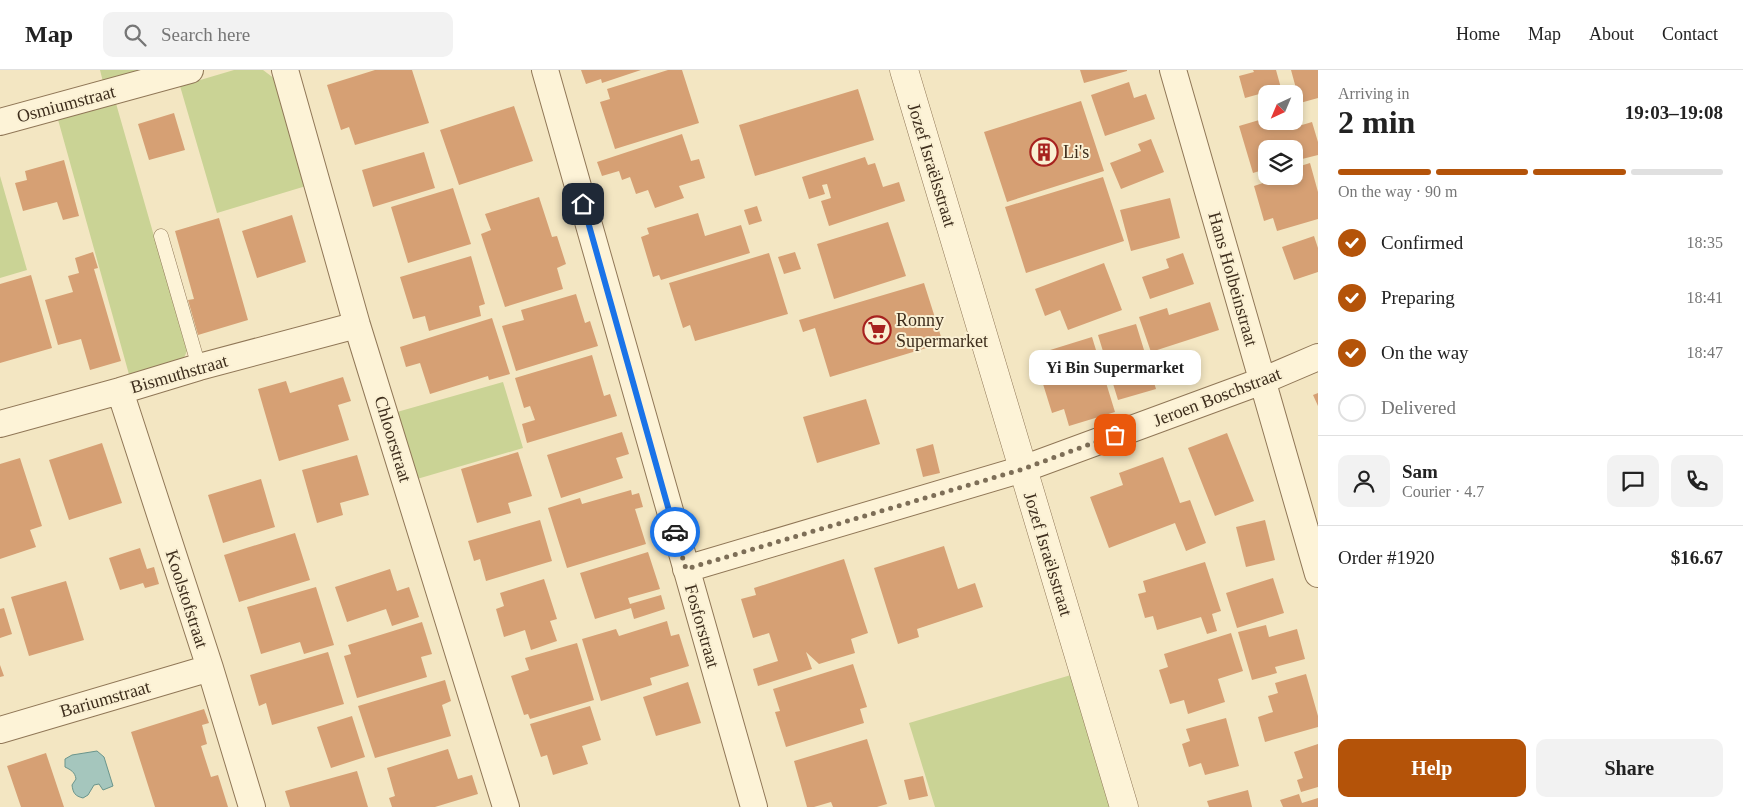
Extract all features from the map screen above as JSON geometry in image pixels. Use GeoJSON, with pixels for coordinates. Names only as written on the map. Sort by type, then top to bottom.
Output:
{"type":"FeatureCollection","features":[{"type":"Feature","properties":{"kind":"street","name":"Osmiumstraat"},"geometry":{"type":"LineString","coordinates":[[0,122],[190,70]]}},
{"type":"Feature","properties":{"kind":"street","name":"Chloorstraat"},"geometry":{"type":"LineString","coordinates":[[285,70],[358,325],[506,807]]}},
{"type":"Feature","properties":{"kind":"street","name":"Fosforstraat"},"geometry":{"type":"LineString","coordinates":[[545,70],[754,807]]}},
{"type":"Feature","properties":{"kind":"street","name":"Jozef Israëlsstraat"},"geometry":{"type":"LineString","coordinates":[[904,70],[1124,807]]}},
{"type":"Feature","properties":{"kind":"street","name":"Hans Holbeinstraat"},"geometry":{"type":"LineString","coordinates":[[1173,70],[1318,574]]}},
{"type":"Feature","properties":{"kind":"street","name":"Bismuthstraat"},"geometry":{"type":"LineString","coordinates":[[0,424],[198,367],[358,325]]}},
{"type":"Feature","properties":{"kind":"street","name":"Jeroen Boschstraat"},"geometry":{"type":"LineString","coordinates":[[686,569],[1023,469],[1262,381],[1318,357]]}},
{"type":"Feature","properties":{"kind":"street","name":"Koolstofstraat"},"geometry":{"type":"LineString","coordinates":[[120,391],[210,668],[252,807]]}},
{"type":"Feature","properties":{"kind":"street","name":"Bariumstraat"},"geometry":{"type":"LineString","coordinates":[[0,730],[210,668]]}},
{"type":"Feature","properties":{"kind":"lane"},"geometry":{"type":"LineString","coordinates":[[161,236],[198,367]]}},
{"type":"Feature","properties":{"kind":"green space"},"geometry":{"type":"Polygon","coordinates":[[[100,70],[144,70],[103,82],[100,70]]]}},
{"type":"Feature","properties":{"kind":"green space"},"geometry":{"type":"Polygon","coordinates":[[[234,70],[263,70],[275,79],[306,186],[217,213],[180,86],[234,70]]]}},
{"type":"Feature","properties":{"kind":"green space"},"geometry":{"type":"Polygon","coordinates":[[[115,100],[187,351],[183,360],[130,378],[57,116],[115,100]]]}},
{"type":"Feature","properties":{"kind":"green space"},"geometry":{"type":"Polygon","coordinates":[[[0,176],[27,270],[0,278],[0,176]]]}},
{"type":"Feature","properties":{"kind":"green space"},"geometry":{"type":"Polygon","coordinates":[[[503,382],[523,448],[417,479],[397,412],[503,382]]]}},
{"type":"Feature","properties":{"kind":"green space"},"geometry":{"type":"Polygon","coordinates":[[[1071,675],[1113,807],[935,807],[909,723],[1071,675]]]}},
{"type":"Feature","properties":{"kind":"water"},"geometry":{"type":"Polygon","coordinates":[[[97,751],[104,757],[113,786],[103,790],[99,784],[94,785],[88,795],[83,798],[80,797],[73,790],[72,785],[76,779],[75,775],[65,767],[65,759],[72,755],[97,751]]]}},
{"type":"Feature","properties":{"kind":"building"},"geometry":{"type":"Polygon","coordinates":[[[375,70],[412,70],[429,123],[355,145],[349,127],[341,130],[327,85],[375,70]]]}},
{"type":"Feature","properties":{"kind":"building"},"geometry":{"type":"Polygon","coordinates":[[[581,70],[641,70],[602,83],[601,79],[586,84],[581,70]]]}},
{"type":"Feature","properties":{"kind":"building"},"geometry":{"type":"Polygon","coordinates":[[[668,70],[682,70],[699,123],[615,149],[600,102],[610,99],[607,89],[668,70]]]}},
{"type":"Feature","properties":{"kind":"building"},"geometry":{"type":"Polygon","coordinates":[[[1080,70],[1127,70],[1127,71],[1084,83],[1080,70]]]}},
{"type":"Feature","properties":{"kind":"building"},"geometry":{"type":"Polygon","coordinates":[[[1253,70],[1276,70],[1280,85],[1258,85],[1258,94],[1245,98],[1239,76],[1254,72],[1253,70]]]}},
{"type":"Feature","properties":{"kind":"building"},"geometry":{"type":"Polygon","coordinates":[[[1291,70],[1318,70],[1318,98],[1303,102],[1303,85],[1295,85],[1291,70]]]}},
{"type":"Feature","properties":{"kind":"building"},"geometry":{"type":"Polygon","coordinates":[[[1129,82],[1134,98],[1146,94],[1155,119],[1105,136],[1091,95],[1129,82]]]}},
{"type":"Feature","properties":{"kind":"building"},"geometry":{"type":"Polygon","coordinates":[[[858,89],[874,140],[755,176],[739,125],[858,89]]]}},
{"type":"Feature","properties":{"kind":"building","name":"Li's"},"geometry":{"type":"Polygon","coordinates":[[[1081,101],[1104,171],[1007,202],[984,132],[1081,101]]]}},
{"type":"Feature","properties":{"kind":"building"},"geometry":{"type":"Polygon","coordinates":[[[514,106],[533,161],[459,185],[440,130],[514,106]]]}},
{"type":"Feature","properties":{"kind":"building"},"geometry":{"type":"Polygon","coordinates":[[[174,113],[185,150],[149,160],[138,124],[174,113]]]}},
{"type":"Feature","properties":{"kind":"building"},"geometry":{"type":"Polygon","coordinates":[[[1258,120],[1258,130],[1303,130],[1303,125],[1312,122],[1318,142],[1318,155],[1303,159],[1303,140],[1258,140],[1258,171],[1253,173],[1239,126],[1258,120]]]}},
{"type":"Feature","properties":{"kind":"building"},"geometry":{"type":"Polygon","coordinates":[[[682,134],[691,161],[699,159],[705,178],[679,186],[684,198],[655,208],[648,190],[636,194],[630,177],[622,180],[619,171],[602,176],[597,162],[682,134]]]}},
{"type":"Feature","properties":{"kind":"building"},"geometry":{"type":"Polygon","coordinates":[[[1151,139],[1164,172],[1121,189],[1110,163],[1141,151],[1138,144],[1151,139]]]}},
{"type":"Feature","properties":{"kind":"building"},"geometry":{"type":"Polygon","coordinates":[[[424,152],[435,188],[373,207],[362,170],[424,152]]]}},
{"type":"Feature","properties":{"kind":"building"},"geometry":{"type":"Polygon","coordinates":[[[865,157],[868,165],[875,163],[883,187],[899,182],[905,201],[829,226],[821,201],[831,198],[827,184],[822,185],[825,194],[809,199],[802,177],[865,157]]]}},
{"type":"Feature","properties":{"kind":"building"},"geometry":{"type":"Polygon","coordinates":[[[64,160],[79,216],[63,220],[57,202],[23,211],[15,183],[27,180],[25,171],[64,160]]]}},
{"type":"Feature","properties":{"kind":"building"},"geometry":{"type":"Polygon","coordinates":[[[1310,163],[1318,192],[1318,219],[1277,231],[1273,218],[1264,221],[1254,186],[1303,185],[1303,165],[1310,163]]]}},
{"type":"Feature","properties":{"kind":"building"},"geometry":{"type":"Polygon","coordinates":[[[1103,177],[1124,241],[1026,273],[1005,207],[1103,177]]]}},
{"type":"Feature","properties":{"kind":"building"},"geometry":{"type":"Polygon","coordinates":[[[453,188],[471,244],[408,263],[391,207],[453,188]]]}},
{"type":"Feature","properties":{"kind":"building"},"geometry":{"type":"Polygon","coordinates":[[[539,197],[552,237],[557,236],[566,264],[557,268],[563,289],[505,307],[481,234],[491,230],[485,214],[539,197]]]}},
{"type":"Feature","properties":{"kind":"building"},"geometry":{"type":"Polygon","coordinates":[[[1170,198],[1180,238],[1131,251],[1120,210],[1170,198]]]}},
{"type":"Feature","properties":{"kind":"building"},"geometry":{"type":"Polygon","coordinates":[[[757,206],[762,221],[749,225],[744,210],[757,206]]]}},
{"type":"Feature","properties":{"kind":"building"},"geometry":{"type":"Polygon","coordinates":[[[698,213],[705,236],[741,225],[750,253],[661,280],[659,275],[653,277],[641,237],[649,234],[647,228],[698,213]]]}},
{"type":"Feature","properties":{"kind":"building"},"geometry":{"type":"Polygon","coordinates":[[[292,215],[306,262],[257,278],[242,231],[292,215]]]}},
{"type":"Feature","properties":{"kind":"building"},"geometry":{"type":"Polygon","coordinates":[[[219,218],[248,320],[198,335],[188,300],[194,299],[175,231],[219,218]]]}},
{"type":"Feature","properties":{"kind":"building"},"geometry":{"type":"Polygon","coordinates":[[[888,222],[906,276],[834,299],[817,244],[888,222]]]}},
{"type":"Feature","properties":{"kind":"building"},"geometry":{"type":"Polygon","coordinates":[[[1314,236],[1318,248],[1318,272],[1294,280],[1282,247],[1314,236]]]}},
{"type":"Feature","properties":{"kind":"building"},"geometry":{"type":"Polygon","coordinates":[[[93,252],[98,268],[94,269],[121,361],[90,370],[81,339],[58,345],[45,300],[73,292],[68,276],[79,273],[75,258],[93,252]]]}},
{"type":"Feature","properties":{"kind":"building"},"geometry":{"type":"Polygon","coordinates":[[[795,252],[801,269],[784,274],[778,257],[795,252]]]}},
{"type":"Feature","properties":{"kind":"building"},"geometry":{"type":"Polygon","coordinates":[[[769,253],[788,314],[695,341],[690,325],[683,328],[669,283],[769,253]]]}},
{"type":"Feature","properties":{"kind":"building"},"geometry":{"type":"Polygon","coordinates":[[[1183,253],[1194,284],[1150,299],[1142,277],[1169,268],[1166,259],[1183,253]]]}},
{"type":"Feature","properties":{"kind":"building"},"geometry":{"type":"Polygon","coordinates":[[[471,256],[485,304],[479,306],[481,316],[429,331],[425,316],[413,319],[400,277],[471,256]]]}},
{"type":"Feature","properties":{"kind":"building"},"geometry":{"type":"Polygon","coordinates":[[[1104,263],[1122,310],[1068,330],[1060,310],[1045,316],[1035,289],[1104,263]]]}},
{"type":"Feature","properties":{"kind":"building"},"geometry":{"type":"Polygon","coordinates":[[[31,275],[52,348],[0,363],[0,284],[31,275]]]}},
{"type":"Feature","properties":{"kind":"building","name":"Ronny Supermarket"},"geometry":{"type":"Polygon","coordinates":[[[924,283],[943,343],[830,377],[815,328],[803,332],[799,320],[924,283]]]}},
{"type":"Feature","properties":{"kind":"building"},"geometry":{"type":"Polygon","coordinates":[[[576,294],[585,323],[590,321],[598,346],[516,371],[502,326],[524,320],[521,310],[576,294]]]}},
{"type":"Feature","properties":{"kind":"building"},"geometry":{"type":"Polygon","coordinates":[[[1210,302],[1219,330],[1151,352],[1139,317],[1167,308],[1169,315],[1210,302]]]}},
{"type":"Feature","properties":{"kind":"building"},"geometry":{"type":"Polygon","coordinates":[[[492,318],[510,374],[489,380],[488,376],[430,394],[420,363],[406,367],[400,347],[492,318]]]}},
{"type":"Feature","properties":{"kind":"building"},"geometry":{"type":"Polygon","coordinates":[[[1136,324],[1156,389],[1118,400],[1098,335],[1136,324]]]}},
{"type":"Feature","properties":{"kind":"building"},"geometry":{"type":"Polygon","coordinates":[[[1092,337],[1115,412],[1069,426],[1064,409],[1052,413],[1034,355],[1092,337]]]}},
{"type":"Feature","properties":{"kind":"building"},"geometry":{"type":"Polygon","coordinates":[[[592,355],[604,396],[610,394],[617,416],[527,443],[522,424],[535,420],[530,406],[524,408],[515,378],[592,355]]]}},
{"type":"Feature","properties":{"kind":"building"},"geometry":{"type":"Polygon","coordinates":[[[343,377],[351,401],[338,405],[349,440],[279,461],[258,389],[286,381],[290,393],[343,377]]]}},
{"type":"Feature","properties":{"kind":"building"},"geometry":{"type":"Polygon","coordinates":[[[1318,393],[1318,406],[1313,395],[1318,393]]]}},
{"type":"Feature","properties":{"kind":"building"},"geometry":{"type":"Polygon","coordinates":[[[866,399],[880,444],[817,463],[803,417],[866,399]]]}},
{"type":"Feature","properties":{"kind":"building"},"geometry":{"type":"Polygon","coordinates":[[[622,432],[629,454],[616,458],[623,478],[561,498],[547,455],[622,432]]]}},
{"type":"Feature","properties":{"kind":"building"},"geometry":{"type":"Polygon","coordinates":[[[1227,433],[1254,501],[1215,516],[1188,448],[1227,433]]]}},
{"type":"Feature","properties":{"kind":"building"},"geometry":{"type":"Polygon","coordinates":[[[102,443],[122,503],[69,520],[49,460],[102,443]]]}},
{"type":"Feature","properties":{"kind":"building"},"geometry":{"type":"Polygon","coordinates":[[[933,444],[940,473],[923,477],[916,449],[933,444]]]}},
{"type":"Feature","properties":{"kind":"building"},"geometry":{"type":"Polygon","coordinates":[[[518,452],[532,496],[508,503],[511,513],[477,523],[461,469],[518,452]]]}},
{"type":"Feature","properties":{"kind":"building"},"geometry":{"type":"Polygon","coordinates":[[[357,455],[369,495],[340,503],[343,515],[317,523],[302,470],[357,455]]]}},
{"type":"Feature","properties":{"kind":"building"},"geometry":{"type":"Polygon","coordinates":[[[1163,457],[1180,503],[1190,500],[1206,543],[1186,551],[1175,523],[1109,548],[1090,497],[1123,485],[1119,473],[1163,457]]]}},
{"type":"Feature","properties":{"kind":"building"},"geometry":{"type":"Polygon","coordinates":[[[20,458],[42,526],[30,530],[36,547],[0,559],[0,464],[20,458]]]}},
{"type":"Feature","properties":{"kind":"building"},"geometry":{"type":"Polygon","coordinates":[[[261,479],[275,527],[223,543],[208,495],[261,479]]]}},
{"type":"Feature","properties":{"kind":"building"},"geometry":{"type":"Polygon","coordinates":[[[631,490],[632,495],[639,493],[643,507],[635,509],[646,544],[567,568],[548,508],[580,498],[582,504],[631,490]]]}},
{"type":"Feature","properties":{"kind":"building"},"geometry":{"type":"Polygon","coordinates":[[[540,520],[552,561],[486,581],[480,559],[474,561],[468,541],[540,520]]]}},
{"type":"Feature","properties":{"kind":"building"},"geometry":{"type":"Polygon","coordinates":[[[1265,520],[1275,560],[1246,567],[1236,527],[1265,520]]]}},
{"type":"Feature","properties":{"kind":"building"},"geometry":{"type":"Polygon","coordinates":[[[295,533],[310,580],[239,602],[224,555],[295,533]]]}},
{"type":"Feature","properties":{"kind":"building"},"geometry":{"type":"Polygon","coordinates":[[[944,546],[958,589],[975,583],[983,607],[917,629],[919,637],[898,644],[874,568],[944,546]]]}},
{"type":"Feature","properties":{"kind":"building"},"geometry":{"type":"Polygon","coordinates":[[[140,548],[147,569],[154,567],[159,584],[145,588],[143,583],[120,590],[109,558],[140,548]]]}},
{"type":"Feature","properties":{"kind":"building"},"geometry":{"type":"Polygon","coordinates":[[[648,552],[660,589],[628,598],[630,604],[661,595],[665,609],[634,619],[631,608],[595,619],[580,573],[648,552]]]}},
{"type":"Feature","properties":{"kind":"building"},"geometry":{"type":"Polygon","coordinates":[[[844,559],[868,633],[851,639],[855,653],[819,664],[806,652],[812,669],[758,686],[753,669],[778,661],[769,633],[753,638],[741,599],[756,595],[754,588],[844,559]]]}},
{"type":"Feature","properties":{"kind":"building"},"geometry":{"type":"Polygon","coordinates":[[[1205,562],[1221,611],[1212,614],[1217,631],[1207,634],[1201,617],[1157,630],[1153,616],[1145,618],[1138,594],[1146,592],[1143,581],[1205,562]]]}},
{"type":"Feature","properties":{"kind":"building"},"geometry":{"type":"Polygon","coordinates":[[[390,569],[397,591],[409,587],[419,617],[392,626],[386,609],[347,622],[335,587],[390,569]]]}},
{"type":"Feature","properties":{"kind":"building"},"geometry":{"type":"Polygon","coordinates":[[[1273,578],[1284,613],[1237,628],[1226,593],[1273,578]]]}},
{"type":"Feature","properties":{"kind":"building"},"geometry":{"type":"Polygon","coordinates":[[[544,579],[557,619],[550,621],[557,641],[531,650],[525,630],[504,637],[496,609],[504,606],[500,593],[544,579]]]}},
{"type":"Feature","properties":{"kind":"building"},"geometry":{"type":"Polygon","coordinates":[[[66,581],[84,640],[29,656],[11,597],[66,581]]]}},
{"type":"Feature","properties":{"kind":"building"},"geometry":{"type":"Polygon","coordinates":[[[316,587],[334,645],[304,654],[300,642],[261,654],[247,607],[316,587]]]}},
{"type":"Feature","properties":{"kind":"building"},"geometry":{"type":"Polygon","coordinates":[[[4,608],[12,634],[0,638],[0,609],[4,608]]]}},
{"type":"Feature","properties":{"kind":"building"},"geometry":{"type":"Polygon","coordinates":[[[667,621],[671,636],[679,634],[689,666],[650,678],[652,685],[601,701],[582,639],[616,629],[619,636],[667,621]]]}},
{"type":"Feature","properties":{"kind":"building"},"geometry":{"type":"Polygon","coordinates":[[[422,622],[432,654],[421,657],[427,677],[357,698],[344,656],[351,654],[348,645],[422,622]]]}},
{"type":"Feature","properties":{"kind":"building"},"geometry":{"type":"Polygon","coordinates":[[[1266,625],[1269,637],[1297,629],[1305,659],[1275,667],[1277,673],[1252,680],[1238,632],[1266,625]]]}},
{"type":"Feature","properties":{"kind":"building"},"geometry":{"type":"Polygon","coordinates":[[[1231,633],[1243,671],[1218,679],[1225,702],[1188,714],[1184,700],[1170,704],[1159,670],[1168,667],[1164,654],[1231,633]]]}},
{"type":"Feature","properties":{"kind":"building"},"geometry":{"type":"Polygon","coordinates":[[[577,643],[594,700],[530,719],[528,714],[524,715],[511,676],[529,670],[525,658],[577,643]]]}},
{"type":"Feature","properties":{"kind":"building"},"geometry":{"type":"Polygon","coordinates":[[[328,652],[344,704],[272,725],[266,703],[259,706],[250,675],[328,652]]]}},
{"type":"Feature","properties":{"kind":"building"},"geometry":{"type":"Polygon","coordinates":[[[853,664],[867,707],[860,709],[864,723],[786,747],[775,712],[780,711],[773,689],[853,664]]]}},
{"type":"Feature","properties":{"kind":"building"},"geometry":{"type":"Polygon","coordinates":[[[0,665],[4,676],[0,677],[0,665]]]}},
{"type":"Feature","properties":{"kind":"building"},"geometry":{"type":"Polygon","coordinates":[[[1306,674],[1318,716],[1318,727],[1265,742],[1258,717],[1273,712],[1268,696],[1278,693],[1275,683],[1306,674]]]}},
{"type":"Feature","properties":{"kind":"building"},"geometry":{"type":"Polygon","coordinates":[[[445,680],[451,701],[442,705],[451,736],[375,758],[358,706],[445,680]]]}},
{"type":"Feature","properties":{"kind":"building"},"geometry":{"type":"Polygon","coordinates":[[[688,682],[701,723],[656,736],[643,697],[688,682]]]}},
{"type":"Feature","properties":{"kind":"building"},"geometry":{"type":"Polygon","coordinates":[[[590,706],[601,740],[582,746],[588,764],[553,775],[547,755],[541,757],[530,724],[590,706]]]}},
{"type":"Feature","properties":{"kind":"building"},"geometry":{"type":"Polygon","coordinates":[[[204,709],[209,723],[202,725],[207,744],[201,746],[211,777],[218,775],[228,807],[155,807],[131,732],[204,709]]]}},
{"type":"Feature","properties":{"kind":"building"},"geometry":{"type":"Polygon","coordinates":[[[352,716],[365,757],[331,768],[317,727],[352,716]]]}},
{"type":"Feature","properties":{"kind":"building"},"geometry":{"type":"Polygon","coordinates":[[[1226,718],[1239,766],[1205,775],[1201,763],[1189,767],[1182,744],[1190,741],[1186,729],[1226,718]]]}},
{"type":"Feature","properties":{"kind":"building"},"geometry":{"type":"Polygon","coordinates":[[[867,739],[887,804],[877,807],[833,807],[831,802],[807,807],[794,761],[867,739]]]}},
{"type":"Feature","properties":{"kind":"building"},"geometry":{"type":"Polygon","coordinates":[[[1318,744],[1318,787],[1301,792],[1297,780],[1303,778],[1294,752],[1318,744]]]}},
{"type":"Feature","properties":{"kind":"building"},"geometry":{"type":"Polygon","coordinates":[[[448,749],[458,779],[472,775],[478,794],[435,807],[392,807],[389,798],[395,796],[387,768],[448,749]]]}},
{"type":"Feature","properties":{"kind":"building"},"geometry":{"type":"Polygon","coordinates":[[[46,753],[64,807],[21,807],[7,766],[46,753]]]}},
{"type":"Feature","properties":{"kind":"building"},"geometry":{"type":"Polygon","coordinates":[[[357,771],[368,807],[290,807],[285,791],[357,771]]]}},
{"type":"Feature","properties":{"kind":"building"},"geometry":{"type":"Polygon","coordinates":[[[923,776],[928,796],[909,800],[904,780],[923,776]]]}},
{"type":"Feature","properties":{"kind":"building"},"geometry":{"type":"Polygon","coordinates":[[[1248,790],[1252,807],[1209,807],[1207,801],[1248,790]]]}},
{"type":"Feature","properties":{"kind":"building"},"geometry":{"type":"Polygon","coordinates":[[[1299,794],[1302,803],[1318,798],[1318,807],[1283,807],[1280,800],[1299,794]]]}},
{"type":"Feature","properties":{"kind":"way so far"},"geometry":{"type":"LineString","coordinates":[[675,532],[686,569],[1023,469],[1115,435]]}},
{"type":"Feature","properties":{"kind":"place","name":"Li's"},"geometry":{"type":"Point","coordinates":[1044,152]}},
{"type":"Feature","properties":{"kind":"place","name":"Ronny Supermarket"},"geometry":{"type":"Point","coordinates":[877,330]}},
{"type":"Feature","properties":{"kind":"place","name":"Yi Bin Supermarket"},"geometry":{"type":"Point","coordinates":[1115,435]}},
{"type":"Feature","properties":{"kind":"route"},"geometry":{"type":"LineString","coordinates":[[583,204],[675,532]]}}]}
